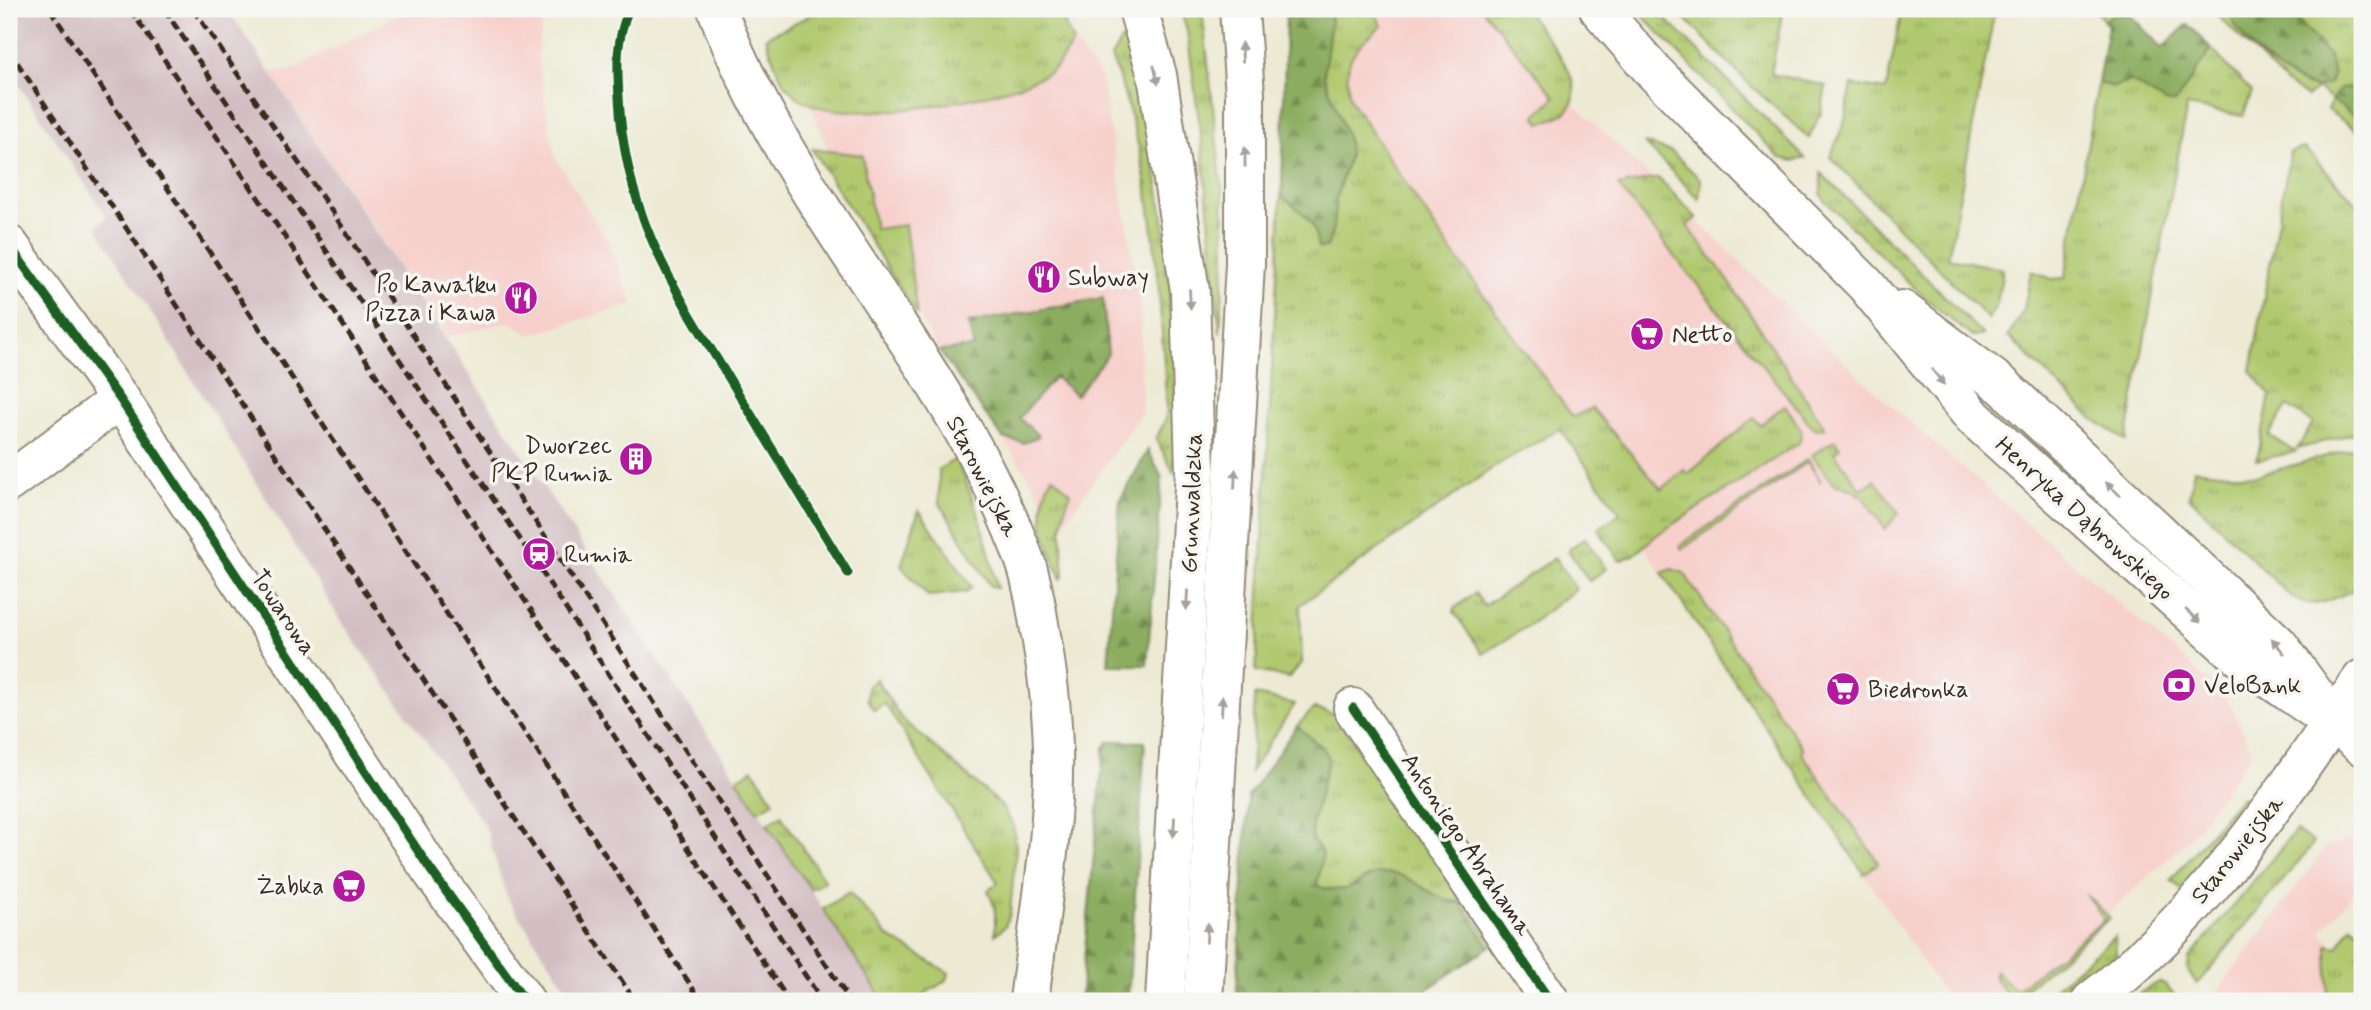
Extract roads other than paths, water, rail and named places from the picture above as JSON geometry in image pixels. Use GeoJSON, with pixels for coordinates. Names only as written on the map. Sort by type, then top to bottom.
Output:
{"type":"FeatureCollection","features":[{"type":"Feature","properties":{"kind":"main road","name":"Starowiejska"},"geometry":{"type":"LineString","coordinates":[[718,9],[729,40],[788,155],[947,405],[995,490],[1026,563],[1048,677],[1053,750],[1048,837],[1029,1001]]}},
{"type":"Feature","properties":{"kind":"main road","name":"Grunwaldzka"},"geometry":{"type":"LineString","coordinates":[[1138,9],[1157,75],[1190,291],[1195,456],[1165,1001]]}},
{"type":"Feature","properties":{"kind":"main road","name":"Grunwaldzka"},"geometry":{"type":"LineString","coordinates":[[1203,1001],[1245,264],[1245,95],[1240,9]]}},
{"type":"Feature","properties":{"kind":"main road","name":"Henryka Dąbrowskiego"},"geometry":{"type":"LineString","coordinates":[[1599,9],[1654,72],[1866,285],[1968,357],[2012,394],[2278,644],[2333,720],[2362,746]]}},
{"type":"Feature","properties":{"kind":"main road","name":"Towarowa"},"geometry":{"type":"LineString","coordinates":[[9,245],[120,399],[430,869],[525,1001]]}},
{"type":"Feature","properties":{"kind":"main road"},"geometry":{"type":"LineString","coordinates":[[9,482],[120,399]]}},
{"type":"Feature","properties":{"kind":"main road","name":"Starowiejska"},"geometry":{"type":"LineString","coordinates":[[2091,1001],[2159,940],[2212,884],[2263,821],[2362,679]]}},
{"type":"Feature","properties":{"kind":"main road","name":"Antoniego Abrahama"},"geometry":{"type":"LineString","coordinates":[[1353,708],[1550,1001]]}},
{"type":"Feature","properties":{"kind":"railway"},"geometry":{"type":"LineString","coordinates":[[50,9],[701,1001]]}},
{"type":"Feature","properties":{"kind":"railway"},"geometry":{"type":"LineString","coordinates":[[130,9],[291,246],[789,1001]]}},
{"type":"Feature","properties":{"kind":"railway"},"geometry":{"type":"LineString","coordinates":[[164,9],[534,560],[822,1001]]}},
{"type":"Feature","properties":{"kind":"railway"},"geometry":{"type":"LineString","coordinates":[[193,9],[333,213],[850,1001]]}},
{"type":"Feature","properties":{"kind":"railway"},"geometry":{"type":"LineString","coordinates":[[9,50],[635,1001]]}},
{"type":"Feature","properties":{"kind":"place","name":"Subway"},"geometry":{"type":"Point","coordinates":[1044,277]}},
{"type":"Feature","properties":{"kind":"place","name":"Po Kawałku Pizza i Kawa"},"geometry":{"type":"Point","coordinates":[521,298]}},
{"type":"Feature","properties":{"kind":"place","name":"Netto"},"geometry":{"type":"Point","coordinates":[1647,334]}},
{"type":"Feature","properties":{"kind":"place","name":"Dworzec PKP Rumia"},"geometry":{"type":"Point","coordinates":[636,459]}},
{"type":"Feature","properties":{"kind":"place","name":"Rumia"},"geometry":{"type":"Point","coordinates":[539,554]}},
{"type":"Feature","properties":{"kind":"place","name":"VeloBank"},"geometry":{"type":"Point","coordinates":[2179,685]}},
{"type":"Feature","properties":{"kind":"place","name":"Biedronka"},"geometry":{"type":"Point","coordinates":[1843,689]}},
{"type":"Feature","properties":{"kind":"place","name":"Żabka"},"geometry":{"type":"Point","coordinates":[349,886]}}]}
